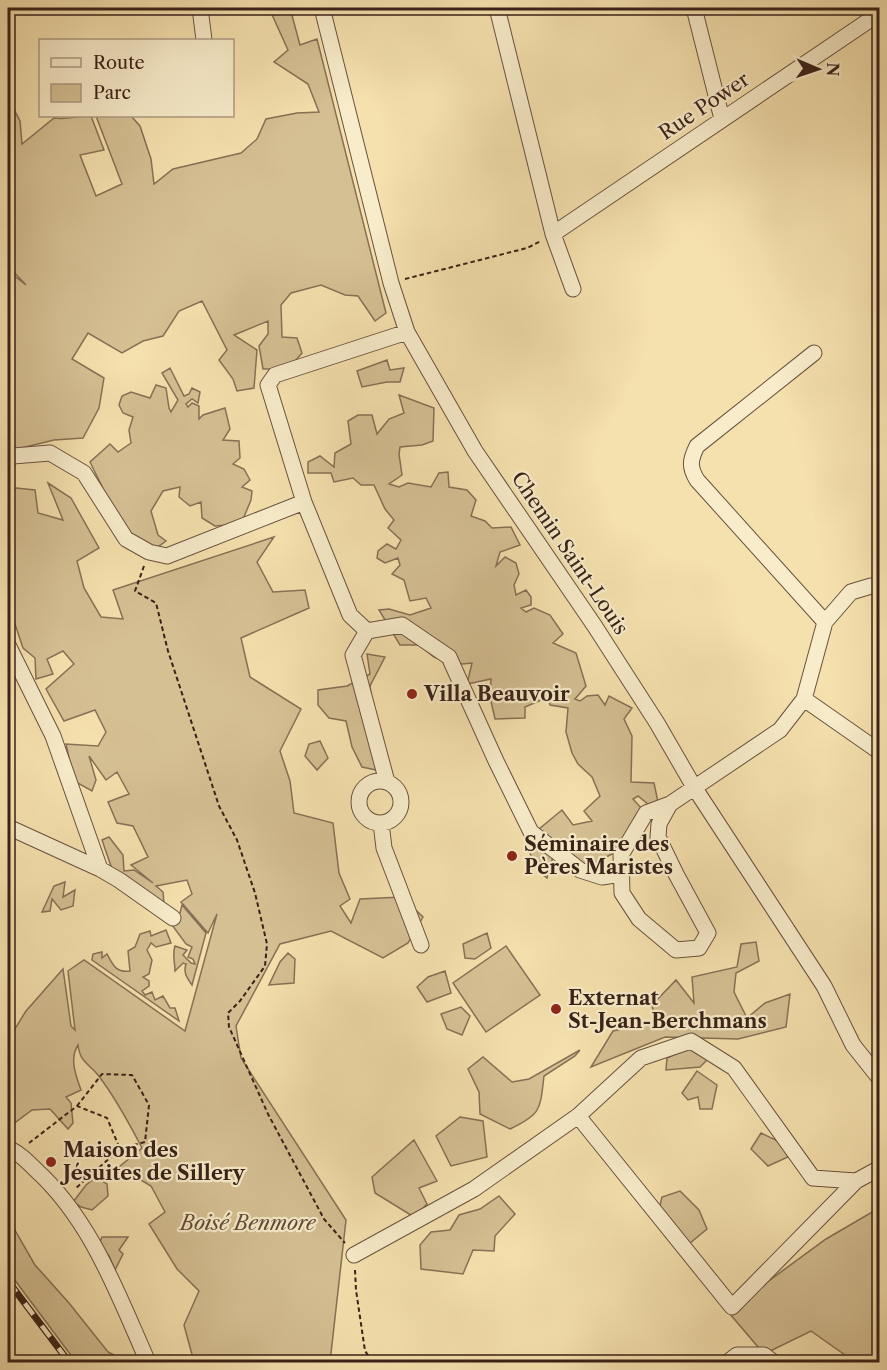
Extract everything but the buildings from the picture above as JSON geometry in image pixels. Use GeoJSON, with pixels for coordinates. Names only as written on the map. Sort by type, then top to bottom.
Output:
{"type":"FeatureCollection","features":[{"type":"Feature","properties":{"kind":"street"},"geometry":{"type":"LineString","coordinates":[[200,8],[204,39]]}},
{"type":"Feature","properties":{"kind":"street","name":"Chemin Saint-Louis"},"geometry":{"type":"LineString","coordinates":[[322,8],[391,283],[407,332],[475,451],[594,625],[657,723],[694,787],[824,986],[853,1045],[879,1079]]}},
{"type":"Feature","properties":{"kind":"street"},"geometry":{"type":"LineString","coordinates":[[497,8],[553,234],[573,289]]}},
{"type":"Feature","properties":{"kind":"street"},"geometry":{"type":"LineString","coordinates":[[694,8],[722,119]]}},
{"type":"Feature","properties":{"kind":"street","name":"Rue Power"},"geometry":{"type":"LineString","coordinates":[[553,234],[879,13]]}},
{"type":"Feature","properties":{"kind":"street"},"geometry":{"type":"LineString","coordinates":[[367,631],[350,615],[304,502],[268,385],[275,375],[407,332]]}},
{"type":"Feature","properties":{"kind":"street"},"geometry":{"type":"LineString","coordinates":[[814,353],[697,446],[690,459],[691,470],[697,480],[825,622]]}},
{"type":"Feature","properties":{"kind":"street"},"geometry":{"type":"LineString","coordinates":[[8,460],[13,456],[50,453],[84,473],[126,538],[149,552],[167,556],[304,502]]}},
{"type":"Feature","properties":{"kind":"street"},"geometry":{"type":"LineString","coordinates":[[670,804],[659,824],[658,837],[708,933],[699,948],[676,950],[639,919],[622,893],[621,855],[646,813],[670,804],[780,730],[804,699],[825,622],[851,592],[879,586]]}},
{"type":"Feature","properties":{"kind":"street"},"geometry":{"type":"LineString","coordinates":[[367,631],[402,625],[449,657],[496,762],[531,832],[580,870],[602,877],[621,874]]}},
{"type":"Feature","properties":{"kind":"street"},"geometry":{"type":"LineString","coordinates":[[367,631],[353,655],[387,782],[398,791],[401,805],[395,817],[381,823],[368,820],[360,810],[358,803],[362,790],[373,782],[387,782]]}},
{"type":"Feature","properties":{"kind":"street"},"geometry":{"type":"LineString","coordinates":[[8,645],[53,736],[100,869]]}},
{"type":"Feature","properties":{"kind":"street"},"geometry":{"type":"LineString","coordinates":[[804,699],[879,752]]}},
{"type":"Feature","properties":{"kind":"street"},"geometry":{"type":"LineString","coordinates":[[381,823],[384,848],[422,945]]}},
{"type":"Feature","properties":{"kind":"street"},"geometry":{"type":"LineString","coordinates":[[8,826],[120,880],[173,918]]}},
{"type":"Feature","properties":{"kind":"street"},"geometry":{"type":"LineString","coordinates":[[354,1255],[474,1189],[578,1116],[641,1058],[691,1041],[734,1068],[813,1178],[856,1181]]}},
{"type":"Feature","properties":{"kind":"street"},"geometry":{"type":"LineString","coordinates":[[578,1116],[732,1307],[856,1181],[879,1168]]}},
{"type":"Feature","properties":{"kind":"street"},"geometry":{"type":"LineString","coordinates":[[13,1150],[49,1181],[77,1217],[103,1261],[148,1362]]}},
{"type":"Feature","properties":{"kind":"street"},"geometry":{"type":"LineString","coordinates":[[728,1362],[737,1355],[764,1354],[773,1362]]}},
{"type":"Feature","properties":{"kind":"path"},"geometry":{"type":"LineString","coordinates":[[391,283],[527,248],[553,234]]}},
{"type":"Feature","properties":{"kind":"path"},"geometry":{"type":"LineString","coordinates":[[149,552],[135,591],[156,603],[168,651],[216,795],[237,840],[252,882],[267,944],[265,966],[240,1001],[228,1013],[229,1027],[268,1114],[324,1219],[354,1255],[356,1290],[365,1351],[373,1362]]}},
{"type":"Feature","properties":{"kind":"path"},"geometry":{"type":"LineString","coordinates":[[13,1150],[77,1106],[102,1074],[132,1075],[149,1105],[145,1142],[120,1149],[76,1188],[66,1204]]}},
{"type":"Feature","properties":{"kind":"path"},"geometry":{"type":"LineString","coordinates":[[77,1106],[107,1118],[120,1149]]}},
{"type":"Feature","properties":{"kind":"green space"},"geometry":{"type":"Polygon","coordinates":[[[269,8],[290,8],[300,45],[317,39],[386,313],[375,321],[358,296],[345,295],[321,285],[291,293],[281,305],[282,337],[297,338],[302,353],[288,369],[263,369],[259,346],[268,334],[268,321],[234,335],[257,350],[254,388],[237,391],[233,379],[219,360],[227,350],[202,301],[179,311],[163,336],[143,341],[122,353],[88,333],[72,359],[104,378],[99,408],[83,438],[54,440],[9,451],[12,373],[8,373],[8,360],[12,355],[8,349],[8,271],[26,285],[8,266],[8,98],[20,121],[22,144],[54,118],[91,117],[104,150],[80,155],[96,196],[122,184],[96,117],[132,117],[140,126],[151,159],[154,184],[173,169],[241,153],[257,139],[266,119],[297,113],[319,112],[308,84],[274,62],[288,50],[269,8]]]}},
{"type":"Feature","properties":{"kind":"green space"},"geometry":{"type":"Polygon","coordinates":[[[387,360],[390,370],[404,368],[400,382],[362,387],[357,371],[387,360]]]}},
{"type":"Feature","properties":{"kind":"green space"},"geometry":{"type":"Polygon","coordinates":[[[170,368],[184,396],[189,394],[192,388],[200,392],[198,403],[192,399],[186,404],[188,407],[192,403],[199,406],[199,419],[203,415],[225,408],[230,429],[223,440],[239,441],[240,458],[233,464],[244,469],[250,480],[242,487],[252,491],[251,500],[241,524],[215,526],[202,518],[201,502],[190,506],[179,497],[180,487],[163,491],[151,511],[158,535],[166,541],[152,551],[126,531],[90,462],[110,444],[118,452],[131,443],[129,430],[133,417],[123,413],[119,405],[122,396],[131,392],[150,398],[156,385],[166,388],[171,412],[178,400],[162,373],[170,368]]]}},
{"type":"Feature","properties":{"kind":"green space"},"geometry":{"type":"Polygon","coordinates":[[[399,395],[434,408],[433,441],[422,445],[400,447],[402,475],[389,484],[399,487],[408,483],[431,487],[439,473],[448,472],[449,487],[467,490],[476,500],[471,516],[485,521],[492,528],[511,527],[520,545],[500,552],[496,566],[505,557],[516,563],[519,574],[514,585],[516,595],[526,590],[531,597],[531,605],[521,608],[526,612],[534,608],[550,615],[563,634],[553,643],[576,653],[586,686],[575,699],[580,701],[587,696],[598,695],[605,705],[609,696],[632,708],[624,719],[632,736],[631,782],[654,783],[658,802],[654,809],[638,796],[633,799],[649,817],[641,826],[647,843],[645,851],[632,843],[616,842],[614,853],[583,869],[539,829],[562,810],[573,825],[592,821],[584,811],[600,796],[592,777],[578,764],[572,753],[566,732],[568,708],[550,705],[548,697],[525,707],[525,718],[495,719],[490,697],[491,679],[467,684],[472,663],[445,661],[434,657],[419,645],[400,645],[379,610],[389,609],[410,615],[431,608],[426,598],[410,601],[404,580],[392,574],[400,565],[398,558],[385,563],[377,558],[378,551],[387,544],[396,549],[401,540],[388,528],[394,520],[385,509],[374,485],[361,485],[353,478],[334,482],[331,473],[308,473],[308,462],[320,456],[334,467],[335,453],[351,444],[348,421],[358,415],[372,415],[377,434],[389,419],[404,413],[399,395]]]}},
{"type":"Feature","properties":{"kind":"green space","name":"Boisé Benmore"},"geometry":{"type":"Polygon","coordinates":[[[48,483],[71,498],[99,548],[77,561],[84,588],[101,617],[123,619],[113,590],[274,537],[257,562],[273,592],[305,590],[309,608],[241,638],[250,677],[301,709],[280,751],[290,781],[294,813],[333,823],[339,873],[350,899],[340,906],[351,923],[360,899],[402,897],[423,917],[408,943],[383,958],[331,931],[280,944],[236,1026],[241,1058],[346,1220],[330,1362],[194,1362],[184,1325],[199,1291],[177,1269],[149,1224],[165,1212],[151,1186],[119,1167],[142,1148],[110,1092],[83,1059],[78,1045],[74,1062],[81,1090],[66,1097],[71,1103],[73,1123],[68,1129],[50,1109],[32,1110],[8,1128],[8,1040],[26,1011],[63,969],[71,1026],[75,1030],[68,971],[84,960],[185,1031],[217,914],[208,933],[181,902],[192,894],[187,880],[156,886],[163,892],[164,904],[112,869],[102,840],[109,837],[123,855],[124,871],[134,870],[153,883],[131,865],[148,857],[133,826],[117,823],[108,802],[129,794],[117,772],[106,780],[89,756],[96,780],[92,791],[74,781],[66,744],[98,746],[106,732],[95,710],[64,721],[46,689],[74,664],[63,651],[47,659],[53,674],[36,679],[35,658],[23,648],[15,624],[9,642],[8,491],[16,488],[35,490],[38,513],[63,520],[48,483]]]}},
{"type":"Feature","properties":{"kind":"green space"},"geometry":{"type":"Polygon","coordinates":[[[367,654],[385,657],[370,686],[381,771],[362,767],[352,747],[346,721],[329,718],[318,705],[318,690],[347,686],[370,674],[367,654]]]}},
{"type":"Feature","properties":{"kind":"green space"},"geometry":{"type":"Polygon","coordinates":[[[320,741],[328,758],[317,770],[305,756],[309,744],[320,741]]]}},
{"type":"Feature","properties":{"kind":"green space"},"geometry":{"type":"Polygon","coordinates":[[[534,846],[553,857],[547,878],[537,870],[541,862],[534,863],[530,853],[534,846]]]}},
{"type":"Feature","properties":{"kind":"green space"},"geometry":{"type":"Polygon","coordinates":[[[65,882],[63,897],[75,890],[73,906],[61,910],[52,899],[50,911],[42,912],[54,886],[65,882]]]}},
{"type":"Feature","properties":{"kind":"green space"},"geometry":{"type":"Polygon","coordinates":[[[182,905],[206,933],[192,985],[185,973],[186,964],[183,963],[175,971],[175,946],[187,950],[183,955],[195,964],[193,959],[188,957],[192,947],[186,944],[172,925],[182,905]]]}},
{"type":"Feature","properties":{"kind":"green space"},"geometry":{"type":"Polygon","coordinates":[[[166,930],[171,943],[156,947],[151,943],[147,950],[152,960],[149,974],[143,977],[149,981],[149,986],[142,991],[145,995],[152,992],[155,1000],[163,996],[170,1008],[175,1008],[179,1021],[92,960],[93,954],[102,952],[102,958],[107,954],[118,969],[130,971],[128,951],[135,947],[140,934],[150,931],[151,936],[166,930]]]}},
{"type":"Feature","properties":{"kind":"green space"},"geometry":{"type":"Polygon","coordinates":[[[487,933],[491,948],[475,959],[465,958],[463,944],[487,933]]]}},
{"type":"Feature","properties":{"kind":"green space"},"geometry":{"type":"Polygon","coordinates":[[[756,942],[759,961],[736,973],[734,992],[747,1018],[765,1003],[790,994],[786,1027],[738,1039],[665,1037],[591,1067],[613,1031],[655,1022],[652,1005],[676,980],[694,1003],[692,977],[737,967],[741,944],[756,942]]]}},
{"type":"Feature","properties":{"kind":"green space"},"geometry":{"type":"Polygon","coordinates":[[[506,946],[540,995],[486,1032],[453,983],[506,946]]]}},
{"type":"Feature","properties":{"kind":"green space"},"geometry":{"type":"Polygon","coordinates":[[[288,953],[295,959],[294,983],[269,985],[280,962],[288,953]]]}},
{"type":"Feature","properties":{"kind":"green space"},"geometry":{"type":"Polygon","coordinates":[[[445,971],[451,993],[427,1002],[417,987],[428,977],[445,971]]]}},
{"type":"Feature","properties":{"kind":"green space"},"geometry":{"type":"Polygon","coordinates":[[[461,1007],[470,1016],[462,1035],[447,1029],[441,1014],[461,1007]]]}},
{"type":"Feature","properties":{"kind":"green space"},"geometry":{"type":"Polygon","coordinates":[[[689,1048],[708,1059],[700,1067],[666,1070],[667,1058],[689,1048]]]}},
{"type":"Feature","properties":{"kind":"green space"},"geometry":{"type":"Polygon","coordinates":[[[580,1050],[575,1056],[544,1076],[538,1109],[528,1119],[510,1129],[480,1114],[479,1092],[468,1069],[483,1057],[512,1082],[529,1079],[580,1050]]]}},
{"type":"Feature","properties":{"kind":"green space"},"geometry":{"type":"Polygon","coordinates":[[[697,1071],[717,1085],[712,1109],[700,1109],[698,1097],[688,1100],[682,1093],[697,1071]]]}},
{"type":"Feature","properties":{"kind":"green space"},"geometry":{"type":"Polygon","coordinates":[[[460,1117],[483,1121],[487,1157],[451,1166],[436,1136],[460,1117]]]}},
{"type":"Feature","properties":{"kind":"green space"},"geometry":{"type":"Polygon","coordinates":[[[761,1133],[780,1142],[788,1157],[768,1166],[751,1149],[761,1133]]]}},
{"type":"Feature","properties":{"kind":"green space"},"geometry":{"type":"Polygon","coordinates":[[[414,1140],[437,1181],[419,1188],[427,1204],[414,1217],[375,1193],[372,1177],[414,1140]]]}},
{"type":"Feature","properties":{"kind":"green space"},"geometry":{"type":"Polygon","coordinates":[[[96,1177],[107,1184],[108,1196],[92,1210],[73,1202],[86,1185],[96,1177]]]}},
{"type":"Feature","properties":{"kind":"green space"},"geometry":{"type":"Polygon","coordinates":[[[680,1191],[699,1210],[707,1229],[690,1243],[656,1222],[662,1197],[680,1191]]]}},
{"type":"Feature","properties":{"kind":"green space"},"geometry":{"type":"Polygon","coordinates":[[[499,1196],[515,1214],[495,1236],[494,1251],[473,1250],[463,1274],[421,1269],[420,1245],[431,1232],[450,1230],[459,1215],[480,1209],[499,1196]]]}},
{"type":"Feature","properties":{"kind":"green space"},"geometry":{"type":"Polygon","coordinates":[[[879,1208],[879,1362],[855,1362],[811,1331],[764,1354],[724,1307],[744,1299],[826,1239],[879,1208]]]}},
{"type":"Feature","properties":{"kind":"green space"},"geometry":{"type":"Polygon","coordinates":[[[8,1218],[35,1265],[108,1352],[116,1356],[120,1362],[76,1362],[8,1271],[8,1218]]]}},
{"type":"Feature","properties":{"kind":"green space"},"geometry":{"type":"Polygon","coordinates":[[[102,1237],[128,1237],[119,1250],[123,1254],[115,1270],[109,1256],[99,1244],[102,1237]]]}},
{"type":"Feature","properties":{"kind":"railway"},"geometry":{"type":"LineString","coordinates":[[8,1281],[69,1362]]}},
{"type":"Feature","properties":{"kind":"place","name":"Villa Beauvoir"},"geometry":{"type":"Point","coordinates":[412,694]}},
{"type":"Feature","properties":{"kind":"place","name":"Séminaire des Pères Maristes"},"geometry":{"type":"Point","coordinates":[512,856]}},
{"type":"Feature","properties":{"kind":"place","name":"Externat St-Jean-Berchmans"},"geometry":{"type":"Point","coordinates":[556,1009]}},
{"type":"Feature","properties":{"kind":"place","name":"Maison des Jésuites de Sillery"},"geometry":{"type":"Point","coordinates":[51,1162]}}]}
